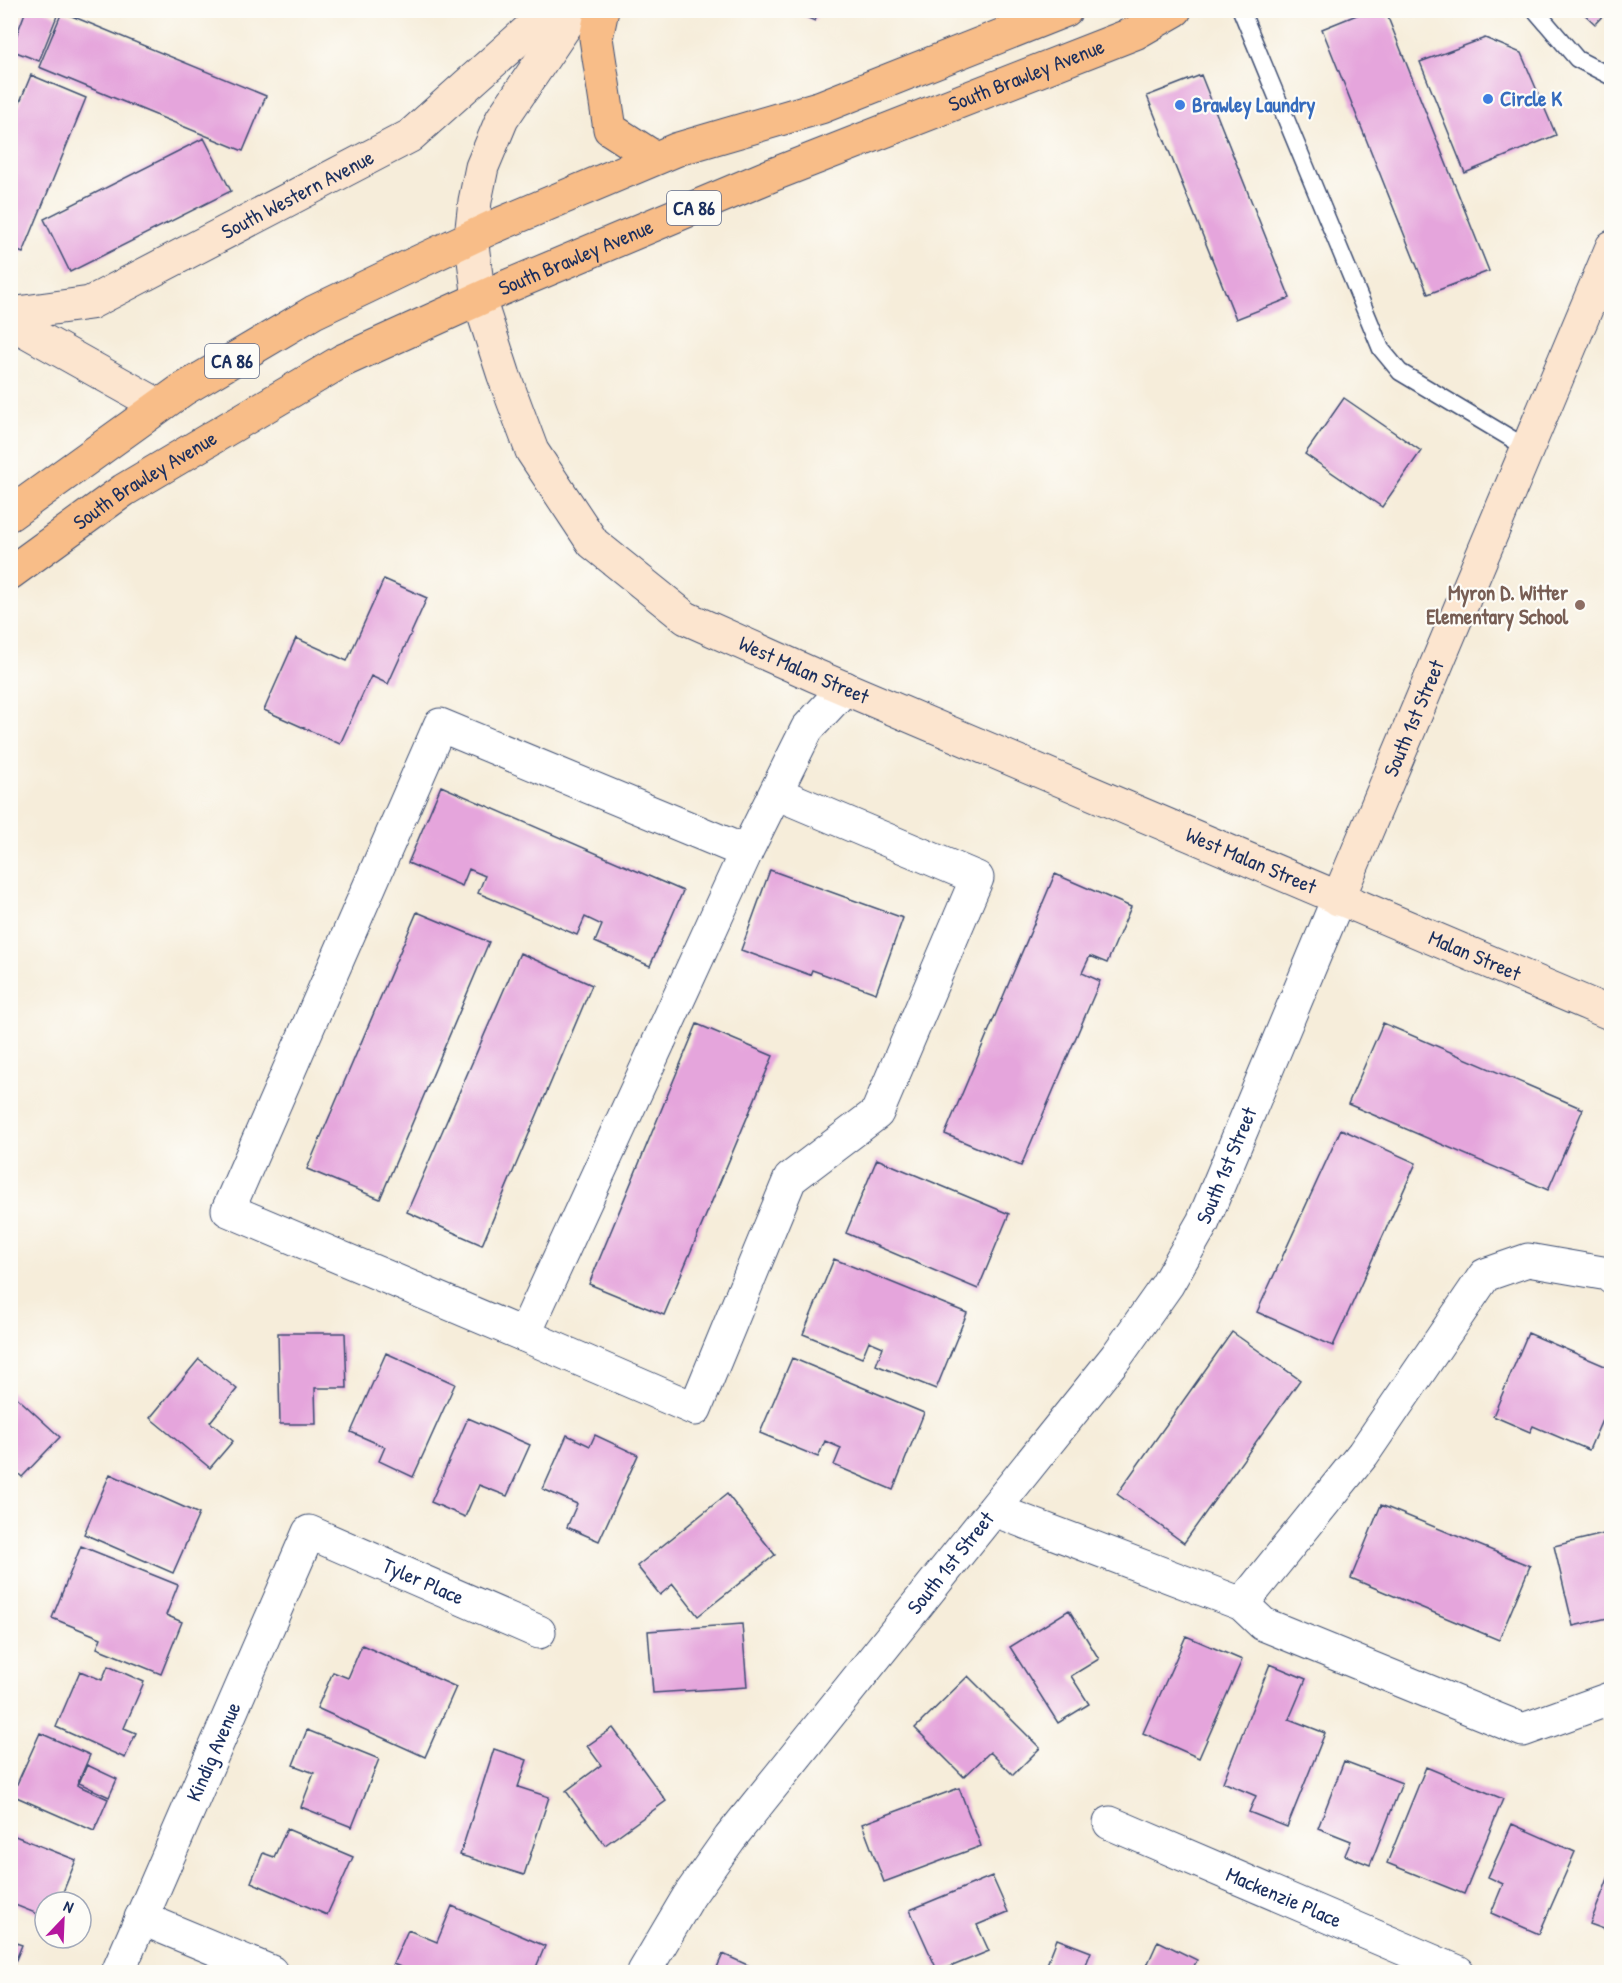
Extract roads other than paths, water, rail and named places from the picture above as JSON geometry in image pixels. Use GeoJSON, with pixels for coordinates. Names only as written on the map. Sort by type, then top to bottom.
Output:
{"type":"FeatureCollection","features":[{"type":"Feature","properties":{"kind":"highway"},"geometry":{"type":"LineString","coordinates":[[602,10],[596,38],[610,129],[655,158]]}},
{"type":"Feature","properties":{"kind":"highway","name":"CA 86"},"geometry":{"type":"LineString","coordinates":[[10,514],[158,405],[314,312],[471,237],[678,149],[821,107],[1066,10]]}},
{"type":"Feature","properties":{"kind":"highway","name":"South Brawley Avenue"},"geometry":{"type":"LineString","coordinates":[[10,573],[124,490],[342,361],[479,299],[772,175],[1135,33],[1175,10]]}},
{"type":"Feature","properties":{"kind":"street","name":"South Western Avenue"},"geometry":{"type":"LineString","coordinates":[[10,314],[90,303],[410,136],[551,10]]}},
{"type":"Feature","properties":{"kind":"street"},"geometry":{"type":"LineString","coordinates":[[471,237],[482,167],[502,119],[576,10]]}},
{"type":"Feature","properties":{"kind":"street","name":"West Malan Street"},"geometry":{"type":"LineString","coordinates":[[471,237],[479,299],[532,451],[593,543],[686,618],[1338,899]]}},
{"type":"Feature","properties":{"kind":"street","name":"South 1st Street"},"geometry":{"type":"LineString","coordinates":[[644,1972],[689,1896],[730,1838],[1116,1357],[1167,1285],[1203,1222],[1611,247]]}},
{"type":"Feature","properties":{"kind":"street"},"geometry":{"type":"LineString","coordinates":[[10,322],[158,405]]}},
{"type":"Feature","properties":{"kind":"street"},"geometry":{"type":"LineString","coordinates":[[524,1335],[747,852],[807,729],[844,688]]}},
{"type":"Feature","properties":{"kind":"street"},"geometry":{"type":"LineString","coordinates":[[747,852],[440,725],[228,1210],[694,1409],[790,1179],[877,1113],[977,878],[776,793]]}},
{"type":"Feature","properties":{"kind":"street","name":"Malan Street"},"geometry":{"type":"LineString","coordinates":[[1338,899],[1611,1014]]}},
{"type":"Feature","properties":{"kind":"street"},"geometry":{"type":"LineString","coordinates":[[1242,1604],[1363,1454],[1485,1275],[1528,1260],[1610,1273]]}},
{"type":"Feature","properties":{"kind":"street"},"geometry":{"type":"LineString","coordinates":[[994,1510],[1242,1604],[1263,1624],[1523,1730],[1611,1698]]}},
{"type":"Feature","properties":{"kind":"street","name":"Tyler Place"},"geometry":{"type":"LineString","coordinates":[[309,1533],[539,1632]]}},
{"type":"Feature","properties":{"kind":"street","name":"Kindig Avenue"},"geometry":{"type":"LineString","coordinates":[[118,1972],[309,1533]]}},
{"type":"Feature","properties":{"kind":"street","name":"Mackenzie Place"},"geometry":{"type":"LineString","coordinates":[[1110,1823],[1458,1972]]}},
{"type":"Feature","properties":{"kind":"street"},"geometry":{"type":"LineString","coordinates":[[141,1918],[271,1972]]}},
{"type":"Feature","properties":{"kind":"lane"},"geometry":{"type":"LineString","coordinates":[[1241,10],[1381,349],[1400,372],[1527,448]]}},
{"type":"Feature","properties":{"kind":"lane"},"geometry":{"type":"LineString","coordinates":[[1535,10],[1576,59],[1611,77]]}},
{"type":"Feature","properties":{"kind":"place","name":"Circle K"},"geometry":{"type":"Point","coordinates":[1488,99]}},
{"type":"Feature","properties":{"kind":"place","name":"Brawley Laundry"},"geometry":{"type":"Point","coordinates":[1180,105]}},
{"type":"Feature","properties":{"kind":"place","name":"Myron D. Witter Elementary School"},"geometry":{"type":"Point","coordinates":[1580,605]}}]}
